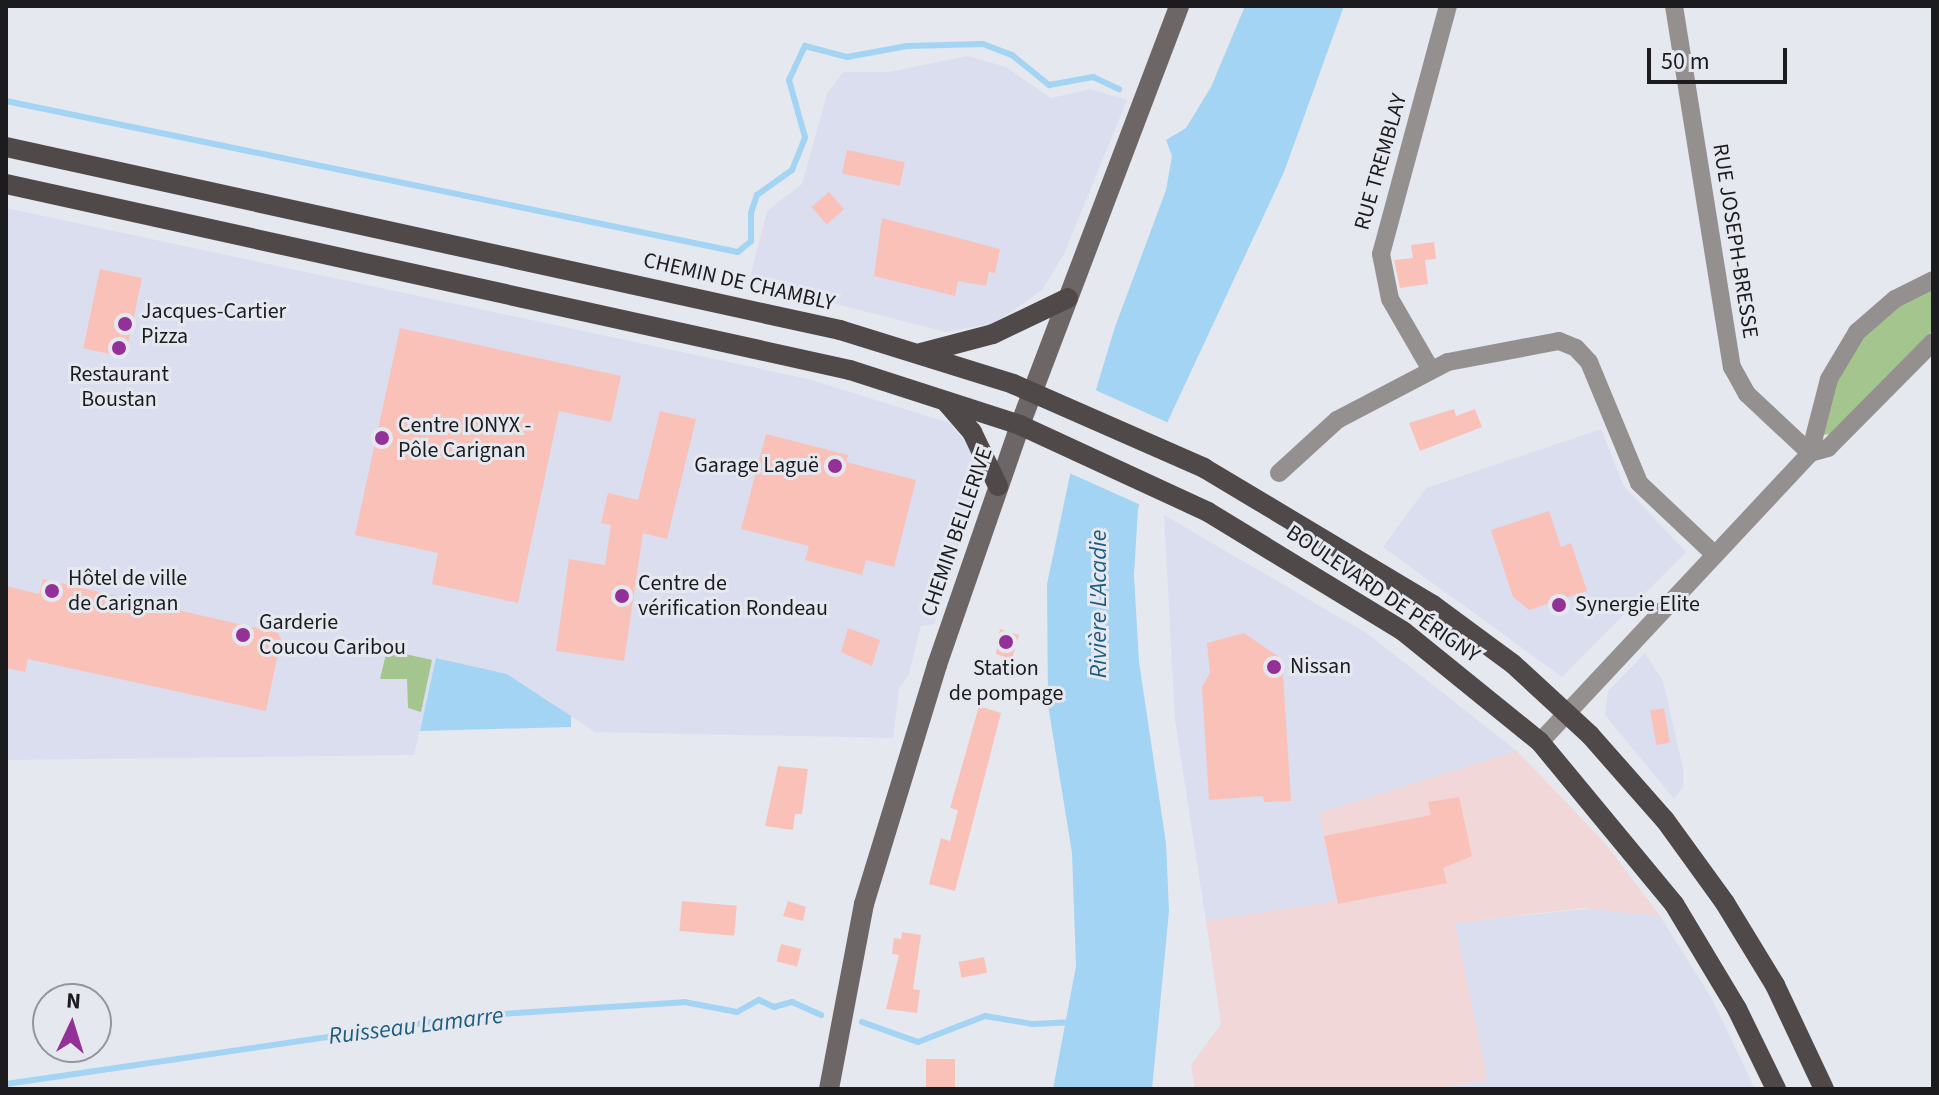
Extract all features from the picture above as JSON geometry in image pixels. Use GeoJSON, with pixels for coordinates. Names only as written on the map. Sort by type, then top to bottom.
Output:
{"type":"FeatureCollection","features":[{"type":"Feature","properties":{"kind":"main road","name":"CHEMIN DE CHAMBLY"},"geometry":{"type":"LineString","coordinates":[[6,147],[735,304],[921,353],[1032,392],[1167,450],[1415,593]]}},
{"type":"Feature","properties":{"kind":"main road"},"geometry":{"type":"LineString","coordinates":[[6,184],[787,355],[943,399],[1020,425]]}},
{"type":"Feature","properties":{"kind":"main road"},"geometry":{"type":"LineString","coordinates":[[921,353],[993,334],[1068,298]]}},
{"type":"Feature","properties":{"kind":"main road"},"geometry":{"type":"LineString","coordinates":[[943,399],[972,432],[998,486]]}},
{"type":"Feature","properties":{"kind":"main road","name":"BOULEVARD DE PÉRIGNY"},"geometry":{"type":"LineString","coordinates":[[1020,425],[1259,539],[1368,607],[1445,662],[1540,742],[1674,904],[1732,1000],[1776,1089]]}},
{"type":"Feature","properties":{"kind":"main road","name":"BOULEVARD DE PÉRIGNY"},"geometry":{"type":"LineString","coordinates":[[1415,593],[1513,664],[1567,712],[1652,803],[1725,903],[1775,985],[1824,1089]]}},
{"type":"Feature","properties":{"kind":"street","name":"CHEMIN BELLERIVE"},"geometry":{"type":"LineString","coordinates":[[829,1089],[848,970],[872,872],[998,486],[1179,6]]}},
{"type":"Feature","properties":{"kind":"street","name":"RUE TREMBLAY"},"geometry":{"type":"LineString","coordinates":[[1431,370],[1390,299],[1381,254],[1448,6]]}},
{"type":"Feature","properties":{"kind":"street","name":"RUE JOSEPH-BRESSE"},"geometry":{"type":"LineString","coordinates":[[1674,6],[1732,367],[1757,405],[1810,453]]}},
{"type":"Feature","properties":{"kind":"street"},"geometry":{"type":"LineString","coordinates":[[1540,742],[1810,453],[1823,395],[1849,343],[1884,307],[1933,280]]}},
{"type":"Feature","properties":{"kind":"street"},"geometry":{"type":"LineString","coordinates":[[1279,473],[1337,420],[1431,370],[1470,355],[1559,341],[1576,348],[1593,369],[1633,475],[1714,554]]}},
{"type":"Feature","properties":{"kind":"street"},"geometry":{"type":"LineString","coordinates":[[1810,453],[1828,448],[1933,342]]}},
{"type":"Feature","properties":{"kind":"shaded area"},"geometry":{"type":"Polygon","coordinates":[[[968,56],[1006,67],[1051,98],[1091,89],[1127,100],[1064,254],[1042,290],[995,323],[946,332],[749,282],[767,211],[802,184],[827,94],[843,72],[889,72],[968,56]]]}},
{"type":"Feature","properties":{"kind":"shaded area"},"geometry":{"type":"Polygon","coordinates":[[[6,208],[808,379],[950,423],[973,453],[975,497],[934,624],[921,626],[909,674],[899,689],[893,738],[595,732],[507,674],[437,658],[414,755],[6,760],[6,208]]]}},
{"type":"Feature","properties":{"kind":"shaded area"},"geometry":{"type":"Polygon","coordinates":[[[1601,429],[1623,485],[1686,552],[1562,677],[1383,547],[1426,488],[1601,429]]]}},
{"type":"Feature","properties":{"kind":"shaded area"},"geometry":{"type":"Polygon","coordinates":[[[1164,515],[1368,634],[1517,751],[1320,813],[1338,901],[1206,921],[1175,720],[1164,515]]]}},
{"type":"Feature","properties":{"kind":"shaded area"},"geometry":{"type":"Polygon","coordinates":[[[1645,653],[1663,681],[1683,768],[1683,787],[1674,799],[1605,715],[1608,691],[1645,653]]]}},
{"type":"Feature","properties":{"kind":"shaded area"},"geometry":{"type":"Polygon","coordinates":[[[1517,751],[1605,843],[1660,916],[1584,908],[1455,923],[1487,1080],[1436,1089],[1195,1089],[1191,1065],[1221,1024],[1206,921],[1337,901],[1319,813],[1517,751]]]}},
{"type":"Feature","properties":{"kind":"shaded area"},"geometry":{"type":"Polygon","coordinates":[[[1595,908],[1660,916],[1712,999],[1755,1089],[1436,1089],[1487,1080],[1454,923],[1595,908]]]}},
{"type":"Feature","properties":{"kind":"green space"},"geometry":{"type":"Polygon","coordinates":[[[1933,286],[1933,330],[1830,434],[1823,435],[1826,407],[1849,354],[1884,315],[1933,286]]]}},
{"type":"Feature","properties":{"kind":"green space"},"geometry":{"type":"Polygon","coordinates":[[[387,650],[432,660],[421,712],[408,708],[407,679],[380,679],[387,650]]]}},
{"type":"Feature","properties":{"kind":"water","name":"Rivière L'Acadie"},"geometry":{"type":"Polygon","coordinates":[[[1245,6],[1344,6],[1284,172],[1167,423],[1138,509],[1134,575],[1139,662],[1166,843],[1169,911],[1152,1089],[1053,1089],[1076,966],[1072,853],[1048,705],[1047,584],[1070,475],[1115,327],[1166,190],[1172,156],[1166,140],[1186,128],[1211,87],[1245,6]]]}},
{"type":"Feature","properties":{"kind":"water"},"geometry":{"type":"Polygon","coordinates":[[[436,658],[507,674],[571,716],[571,727],[420,731],[436,658]]]}},
{"type":"Feature","properties":{"kind":"pier"},"geometry":{"type":"Polygon","coordinates":[[[1093,389],[1171,424],[1143,506],[1067,472],[1093,389]]]}},
{"type":"Feature","properties":{"kind":"building"},"geometry":{"type":"Polygon","coordinates":[[[847,150],[905,162],[900,186],[842,173],[847,150]]]}},
{"type":"Feature","properties":{"kind":"building"},"geometry":{"type":"Polygon","coordinates":[[[829,192],[844,209],[827,224],[812,207],[829,192]]]}},
{"type":"Feature","properties":{"kind":"building"},"geometry":{"type":"Polygon","coordinates":[[[882,218],[1000,249],[995,273],[989,272],[986,286],[958,281],[955,296],[874,276],[882,218]]]}},
{"type":"Feature","properties":{"kind":"building"},"geometry":{"type":"Polygon","coordinates":[[[1434,242],[1436,259],[1425,260],[1428,284],[1400,288],[1394,260],[1413,258],[1411,245],[1434,242]]]}},
{"type":"Feature","properties":{"kind":"building"},"geometry":{"type":"Polygon","coordinates":[[[100,269],[142,278],[125,357],[83,348],[100,269]]]}},
{"type":"Feature","properties":{"kind":"building"},"geometry":{"type":"Polygon","coordinates":[[[400,328],[621,376],[611,422],[559,411],[518,603],[432,584],[438,553],[355,535],[400,328]]]}},
{"type":"Feature","properties":{"kind":"building"},"geometry":{"type":"Polygon","coordinates":[[[1454,409],[1456,416],[1475,409],[1482,427],[1420,451],[1409,423],[1454,409]]]}},
{"type":"Feature","properties":{"kind":"building"},"geometry":{"type":"Polygon","coordinates":[[[660,411],[696,419],[667,539],[643,533],[624,661],[556,651],[569,559],[605,565],[611,525],[601,523],[608,493],[638,500],[660,411]]]}},
{"type":"Feature","properties":{"kind":"building"},"geometry":{"type":"Polygon","coordinates":[[[766,434],[848,455],[846,462],[916,480],[894,567],[866,560],[862,575],[805,560],[809,546],[741,529],[766,434]]]}},
{"type":"Feature","properties":{"kind":"building"},"geometry":{"type":"Polygon","coordinates":[[[1549,511],[1561,547],[1571,543],[1587,591],[1529,610],[1513,597],[1491,530],[1549,511]]]}},
{"type":"Feature","properties":{"kind":"building"},"geometry":{"type":"Polygon","coordinates":[[[43,579],[278,633],[281,639],[266,711],[28,659],[25,672],[6,668],[6,586],[39,594],[43,579]]]}},
{"type":"Feature","properties":{"kind":"building"},"geometry":{"type":"Polygon","coordinates":[[[848,628],[880,640],[872,666],[841,652],[848,628]]]}},
{"type":"Feature","properties":{"kind":"building","name":"Station de pompage"},"geometry":{"type":"Polygon","coordinates":[[[1000,629],[1019,635],[1012,659],[996,654],[1000,629]]]}},
{"type":"Feature","properties":{"kind":"building"},"geometry":{"type":"Polygon","coordinates":[[[1244,633],[1282,659],[1291,801],[1264,802],[1263,796],[1209,800],[1202,687],[1210,673],[1207,643],[1244,633]]]}},
{"type":"Feature","properties":{"kind":"building"},"geometry":{"type":"Polygon","coordinates":[[[979,706],[1001,713],[955,891],[929,884],[941,838],[950,841],[958,810],[950,808],[979,706]]]}},
{"type":"Feature","properties":{"kind":"building"},"geometry":{"type":"Polygon","coordinates":[[[1664,708],[1670,742],[1656,745],[1650,710],[1664,708]]]}},
{"type":"Feature","properties":{"kind":"building"},"geometry":{"type":"Polygon","coordinates":[[[778,766],[808,769],[802,814],[795,814],[793,830],[765,826],[778,766]]]}},
{"type":"Feature","properties":{"kind":"building"},"geometry":{"type":"Polygon","coordinates":[[[1459,797],[1472,856],[1443,868],[1447,883],[1338,904],[1324,836],[1431,815],[1428,802],[1459,797]]]}},
{"type":"Feature","properties":{"kind":"building"},"geometry":{"type":"Polygon","coordinates":[[[682,901],[737,906],[734,936],[679,931],[682,901]]]}},
{"type":"Feature","properties":{"kind":"building"},"geometry":{"type":"Polygon","coordinates":[[[788,901],[806,907],[803,921],[783,916],[788,901]]]}},
{"type":"Feature","properties":{"kind":"building"},"geometry":{"type":"Polygon","coordinates":[[[902,932],[921,935],[913,989],[920,990],[917,1013],[886,1009],[899,955],[892,954],[894,938],[901,939],[902,932]]]}},
{"type":"Feature","properties":{"kind":"building"},"geometry":{"type":"Polygon","coordinates":[[[781,944],[801,949],[797,967],[777,961],[781,944]]]}},
{"type":"Feature","properties":{"kind":"building"},"geometry":{"type":"Polygon","coordinates":[[[984,957],[987,973],[962,978],[958,962],[984,957]]]}},
{"type":"Feature","properties":{"kind":"building"},"geometry":{"type":"Polygon","coordinates":[[[926,1059],[955,1059],[955,1089],[926,1089],[926,1059]]]}},
{"type":"Feature","properties":{"kind":"waterway"},"geometry":{"type":"LineString","coordinates":[[6,101],[738,252],[751,241],[751,213],[757,195],[792,170],[805,137],[789,80],[805,46],[847,57],[907,46],[983,44],[1012,55],[1049,85],[1093,77],[1119,89]]}},
{"type":"Feature","properties":{"kind":"waterway","name":"Ruisseau Lamarre"},"geometry":{"type":"LineString","coordinates":[[6,1084],[470,1016],[684,1002],[737,1012],[759,1000],[774,1007],[792,1002],[821,1015]]}},
{"type":"Feature","properties":{"kind":"waterway","name":"Ruisseau Lamarre"},"geometry":{"type":"LineString","coordinates":[[862,1022],[918,1042],[985,1016],[1033,1024],[1076,1022]]}},
{"type":"Feature","properties":{"kind":"place","name":"Jacques-Cartier Pizza"},"geometry":{"type":"Point","coordinates":[125,324]}},
{"type":"Feature","properties":{"kind":"place","name":"Restaurant Boustan"},"geometry":{"type":"Point","coordinates":[119,348]}},
{"type":"Feature","properties":{"kind":"place","name":"Centre IONYX - Pôle Carignan"},"geometry":{"type":"Point","coordinates":[382,438]}},
{"type":"Feature","properties":{"kind":"place","name":"Garage Laguë"},"geometry":{"type":"Point","coordinates":[835,466]}},
{"type":"Feature","properties":{"kind":"place","name":"Hôtel de ville de Carignan"},"geometry":{"type":"Point","coordinates":[52,591]}},
{"type":"Feature","properties":{"kind":"place","name":"Centre de vérification Rondeau"},"geometry":{"type":"Point","coordinates":[622,596]}},
{"type":"Feature","properties":{"kind":"place","name":"Synergie Elite"},"geometry":{"type":"Point","coordinates":[1559,605]}},
{"type":"Feature","properties":{"kind":"place","name":"Garderie Coucou Caribou"},"geometry":{"type":"Point","coordinates":[243,635]}},
{"type":"Feature","properties":{"kind":"place","name":"Station de pompage"},"geometry":{"type":"Point","coordinates":[1006,642]}},
{"type":"Feature","properties":{"kind":"place","name":"Nissan"},"geometry":{"type":"Point","coordinates":[1274,667]}}]}
